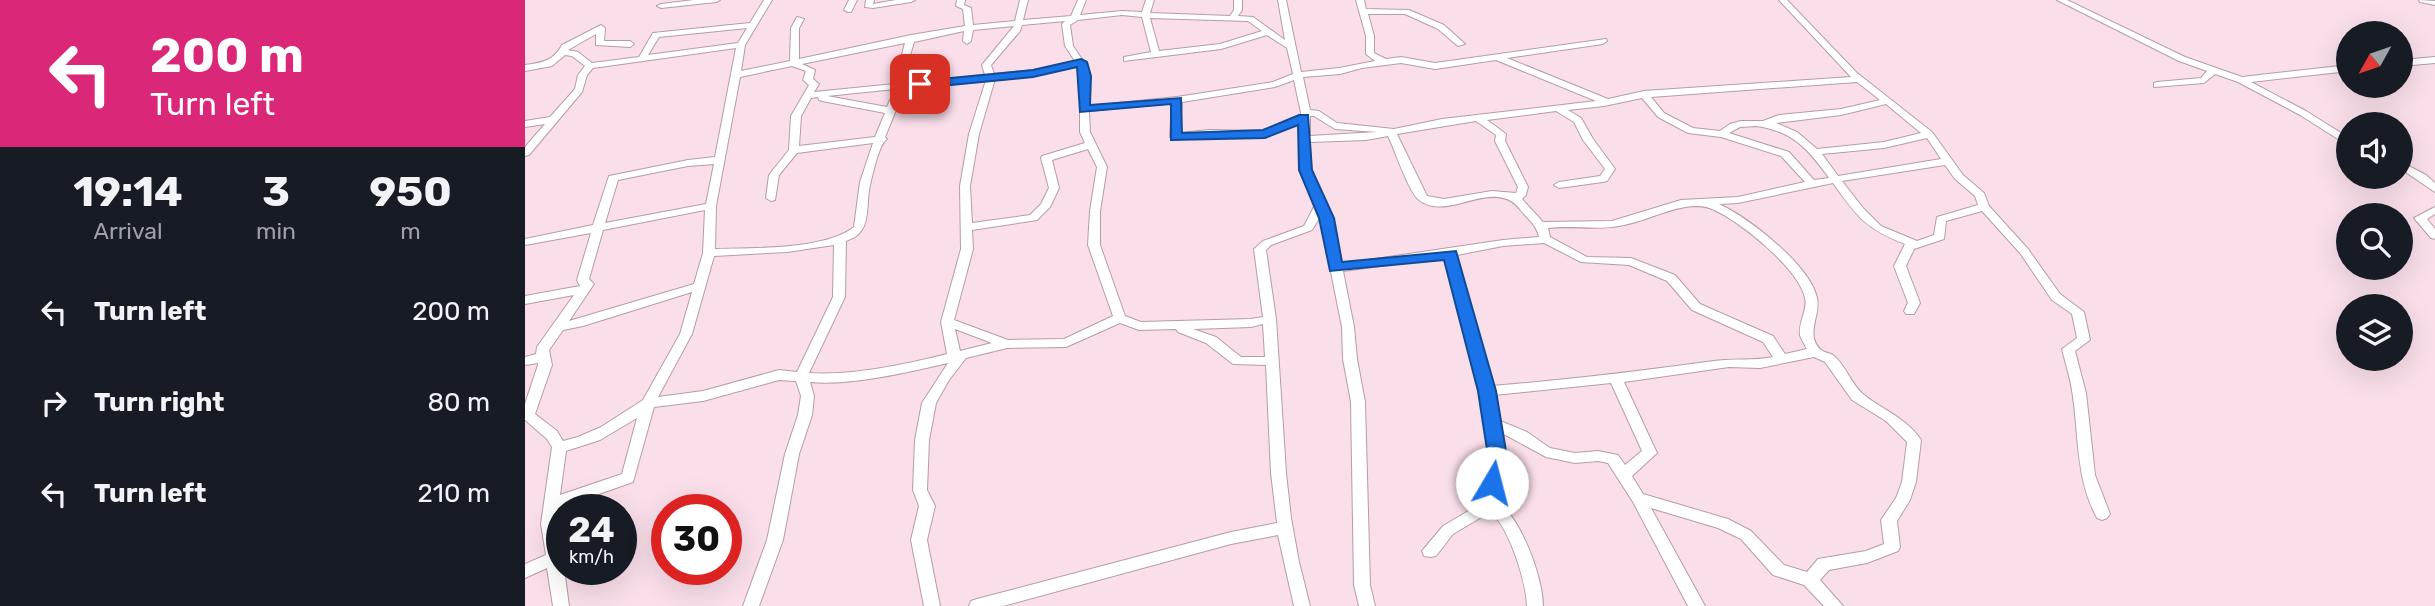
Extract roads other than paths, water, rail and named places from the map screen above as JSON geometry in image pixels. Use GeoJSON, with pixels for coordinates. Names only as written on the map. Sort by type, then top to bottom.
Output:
{"type":"FeatureCollection","features":[{"type":"Feature","properties":{"kind":"street"},"geometry":{"type":"LineString","coordinates":[[661,5],[716,0]]}},
{"type":"Feature","properties":{"kind":"street"},"geometry":{"type":"LineString","coordinates":[[581,494],[628,478],[648,403],[686,334],[709,253],[711,206],[741,45],[768,0]]}},
{"type":"Feature","properties":{"kind":"street"},"geometry":{"type":"LineString","coordinates":[[848,10],[853,0]]}},
{"type":"Feature","properties":{"kind":"street"},"geometry":{"type":"LineString","coordinates":[[870,0],[869,5],[873,6],[911,0]]}},
{"type":"Feature","properties":{"kind":"street"},"geometry":{"type":"LineString","coordinates":[[961,0],[960,6],[967,8],[967,41]]}},
{"type":"Feature","properties":{"kind":"street"},"geometry":{"type":"LineString","coordinates":[[960,357],[953,353],[947,322],[967,249],[965,186],[974,134],[991,78],[986,65],[1017,29],[1024,0]]}},
{"type":"Feature","properties":{"kind":"street"},"geometry":{"type":"LineString","coordinates":[[1082,0],[1074,19],[1066,24],[1066,34],[1069,46],[1081,62],[1085,76],[1084,131],[1102,167],[1094,219],[1094,245],[1120,318]]}},
{"type":"Feature","properties":{"kind":"street"},"geometry":{"type":"LineString","coordinates":[[1150,0],[1145,15],[1156,54]]}},
{"type":"Feature","properties":{"kind":"street"},"geometry":{"type":"LineString","coordinates":[[1233,17],[1238,10],[1238,0]]}},
{"type":"Feature","properties":{"kind":"street"},"geometry":{"type":"LineString","coordinates":[[1282,0],[1287,46],[1299,75],[1305,115],[1305,170],[1327,218],[1348,327],[1357,402],[1362,585],[1367,606]]}},
{"type":"Feature","properties":{"kind":"street"},"geometry":{"type":"LineString","coordinates":[[1360,0],[1370,36],[1370,54],[1384,62]]}},
{"type":"Feature","properties":{"kind":"street"},"geometry":{"type":"LineString","coordinates":[[1783,0],[1860,79],[1929,134],[1959,177],[1980,195],[1984,207],[2024,251],[2056,297],[2078,312],[2084,340],[2068,349],[2081,407],[2085,467],[2092,497],[2102,514]]}},
{"type":"Feature","properties":{"kind":"street"},"geometry":{"type":"LineString","coordinates":[[2061,0],[2182,59],[2241,80],[2303,113],[2336,135]]}},
{"type":"Feature","properties":{"kind":"street"},"geometry":{"type":"LineString","coordinates":[[2423,0],[2435,3]]}},
{"type":"Feature","properties":{"kind":"street"},"geometry":{"type":"LineString","coordinates":[[1364,11],[1406,12],[1441,27],[1461,44]]}},
{"type":"Feature","properties":{"kind":"street"},"geometry":{"type":"LineString","coordinates":[[734,75],[969,28],[1122,13],[1250,19],[1287,46]]}},
{"type":"Feature","properties":{"kind":"street"},"geometry":{"type":"LineString","coordinates":[[794,64],[795,28],[800,19]]}},
{"type":"Feature","properties":{"kind":"street"},"geometry":{"type":"LineString","coordinates":[[641,60],[656,35],[751,25]]}},
{"type":"Feature","properties":{"kind":"street"},"geometry":{"type":"LineString","coordinates":[[525,68],[549,64],[576,40],[601,28],[599,43],[630,44]]}},
{"type":"Feature","properties":{"kind":"street"},"geometry":{"type":"LineString","coordinates":[[1127,59],[1221,46],[1269,32]]}},
{"type":"Feature","properties":{"kind":"street"},"geometry":{"type":"LineString","coordinates":[[904,62],[911,38]]}},
{"type":"Feature","properties":{"kind":"street"},"geometry":{"type":"LineString","coordinates":[[1084,109],[1177,100],[1275,84],[1299,75],[1384,62],[1401,60],[1435,66],[1603,41]]}},
{"type":"Feature","properties":{"kind":"street"},"geometry":{"type":"LineString","coordinates":[[563,52],[575,54],[590,66],[741,45]]}},
{"type":"Feature","properties":{"kind":"street"},"geometry":{"type":"LineString","coordinates":[[1499,58],[1608,103]]}},
{"type":"Feature","properties":{"kind":"street"},"geometry":{"type":"LineString","coordinates":[[2413,62],[2435,60]]}},
{"type":"Feature","properties":{"kind":"street"},"geometry":{"type":"LineString","coordinates":[[810,95],[1033,73],[1081,62]]}},
{"type":"Feature","properties":{"kind":"street"},"geometry":{"type":"LineString","coordinates":[[771,198],[774,175],[794,150],[796,116],[814,84],[808,80],[811,70],[804,65],[794,64]]}},
{"type":"Feature","properties":{"kind":"street"},"geometry":{"type":"LineString","coordinates":[[525,152],[579,90],[590,66]]}},
{"type":"Feature","properties":{"kind":"street"},"geometry":{"type":"LineString","coordinates":[[2157,85],[2204,80],[2214,69]]}},
{"type":"Feature","properties":{"kind":"street"},"geometry":{"type":"LineString","coordinates":[[2241,80],[2336,69]]}},
{"type":"Feature","properties":{"kind":"street"},"geometry":{"type":"LineString","coordinates":[[1306,139],[1366,137],[1390,130],[1608,103],[1644,94],[1860,79]]}},
{"type":"Feature","properties":{"kind":"street"},"geometry":{"type":"LineString","coordinates":[[709,253],[776,250],[840,241],[856,232],[861,225],[864,189],[901,86]]}},
{"type":"Feature","properties":{"kind":"street"},"geometry":{"type":"LineString","coordinates":[[1644,94],[1661,115],[1691,131],[1722,135],[1785,154],[1811,183]]}},
{"type":"Feature","properties":{"kind":"street"},"geometry":{"type":"LineString","coordinates":[[810,95],[891,111]]}},
{"type":"Feature","properties":{"kind":"street"},"geometry":{"type":"LineString","coordinates":[[1177,100],[1175,138],[1210,134],[1265,134],[1305,115],[1316,113],[1335,126],[1390,130]]}},
{"type":"Feature","properties":{"kind":"street"},"geometry":{"type":"LineString","coordinates":[[1767,123],[1779,118],[1841,112],[1888,101]]}},
{"type":"Feature","properties":{"kind":"street"},"geometry":{"type":"LineString","coordinates":[[1557,108],[1578,120],[1588,140],[1610,169],[1603,179],[1559,185]]}},
{"type":"Feature","properties":{"kind":"street"},"geometry":{"type":"LineString","coordinates":[[1478,118],[1501,134],[1500,141],[1523,187],[1521,195],[1515,198]]}},
{"type":"Feature","properties":{"kind":"street"},"geometry":{"type":"LineString","coordinates":[[525,124],[553,120]]}},
{"type":"Feature","properties":{"kind":"street"},"geometry":{"type":"LineString","coordinates":[[1722,135],[1734,124],[1767,123],[1793,131],[1816,152],[1833,179],[1874,226],[1917,245]]}},
{"type":"Feature","properties":{"kind":"street"},"geometry":{"type":"LineString","coordinates":[[1390,130],[1406,158],[1415,191],[1425,199],[1443,201],[1494,194],[1515,198],[1543,225],[1545,239]]}},
{"type":"Feature","properties":{"kind":"street"},"geometry":{"type":"LineString","coordinates":[[1816,152],[1884,145],[1929,134]]}},
{"type":"Feature","properties":{"kind":"street"},"geometry":{"type":"LineString","coordinates":[[794,150],[882,139]]}},
{"type":"Feature","properties":{"kind":"street"},"geometry":{"type":"LineString","coordinates":[[967,227],[1033,218],[1040,214],[1054,188],[1046,158],[1089,145]]}},
{"type":"Feature","properties":{"kind":"street"},"geometry":{"type":"LineString","coordinates":[[553,494],[559,447],[552,435],[528,420],[529,407],[545,365],[542,350],[588,284],[583,280],[600,230],[613,178],[688,163],[720,160]]}},
{"type":"Feature","properties":{"kind":"street"},"geometry":{"type":"LineString","coordinates":[[1543,225],[1567,221],[1611,225],[1661,209],[1706,204],[1833,179],[1949,161]]}},
{"type":"Feature","properties":{"kind":"street"},"geometry":{"type":"LineString","coordinates":[[2413,172],[2435,189]]}},
{"type":"Feature","properties":{"kind":"street"},"geometry":{"type":"LineString","coordinates":[[1706,204],[1726,210],[1773,245],[1792,267],[1811,295],[1811,318],[1805,333],[1815,352]]}},
{"type":"Feature","properties":{"kind":"street"},"geometry":{"type":"LineString","coordinates":[[1303,606],[1291,569],[1284,528],[1270,320],[1261,249],[1267,243],[1308,228],[1321,205]]}},
{"type":"Feature","properties":{"kind":"street"},"geometry":{"type":"LineString","coordinates":[[525,242],[600,230],[711,206]]}},
{"type":"Feature","properties":{"kind":"street"},"geometry":{"type":"LineString","coordinates":[[1910,311],[1914,303],[1900,266],[1909,247],[1940,237],[1941,219],[1984,207]]}},
{"type":"Feature","properties":{"kind":"street"},"geometry":{"type":"LineString","coordinates":[[2420,218],[2435,210]]}},
{"type":"Feature","properties":{"kind":"street"},"geometry":{"type":"LineString","coordinates":[[2420,218],[2435,222]]}},
{"type":"Feature","properties":{"kind":"street"},"geometry":{"type":"LineString","coordinates":[[2420,218],[2435,236]]}},
{"type":"Feature","properties":{"kind":"street"},"geometry":{"type":"LineString","coordinates":[[1335,268],[1451,254],[1505,243],[1535,244],[1545,239]]}},
{"type":"Feature","properties":{"kind":"street"},"geometry":{"type":"LineString","coordinates":[[1545,239],[1585,260],[1631,262],[1671,278],[1696,307],[1768,339],[1780,358]]}},
{"type":"Feature","properties":{"kind":"street"},"geometry":{"type":"LineString","coordinates":[[801,376],[839,297],[840,241]]}},
{"type":"Feature","properties":{"kind":"street"},"geometry":{"type":"LineString","coordinates":[[1430,551],[1448,530],[1475,514],[1499,469],[1487,391],[1451,254]]}},
{"type":"Feature","properties":{"kind":"street"},"geometry":{"type":"LineString","coordinates":[[561,326],[579,323],[699,286]]}},
{"type":"Feature","properties":{"kind":"street"},"geometry":{"type":"LineString","coordinates":[[525,300],[585,289]]}},
{"type":"Feature","properties":{"kind":"street"},"geometry":{"type":"LineString","coordinates":[[559,447],[579,443],[622,424],[648,403],[703,396],[779,375],[826,379],[960,357],[1007,344],[1066,342],[1120,318],[1139,326],[1251,323],[1270,320]]}},
{"type":"Feature","properties":{"kind":"street"},"geometry":{"type":"LineString","coordinates":[[947,322],[1007,344]]}},
{"type":"Feature","properties":{"kind":"street"},"geometry":{"type":"LineString","coordinates":[[1171,326],[1211,340],[1238,361],[1271,361]]}},
{"type":"Feature","properties":{"kind":"street"},"geometry":{"type":"LineString","coordinates":[[1487,391],[1616,379],[1729,363],[1760,364],[1815,352],[1830,359],[1857,397],[1891,418],[1915,440],[1911,482],[1905,499],[1889,520],[1892,547],[1867,558],[1824,564],[1810,580]]}},
{"type":"Feature","properties":{"kind":"street"},"geometry":{"type":"LineString","coordinates":[[525,361],[544,357]]}},
{"type":"Feature","properties":{"kind":"street"},"geometry":{"type":"LineString","coordinates":[[932,606],[919,540],[927,506],[920,490],[922,440],[929,403],[960,357]]}},
{"type":"Feature","properties":{"kind":"street"},"geometry":{"type":"LineString","coordinates":[[751,606],[755,583],[775,538],[793,451],[808,408],[808,387],[801,376]]}},
{"type":"Feature","properties":{"kind":"street"},"geometry":{"type":"LineString","coordinates":[[1616,379],[1650,453],[1624,474]]}},
{"type":"Feature","properties":{"kind":"street"},"geometry":{"type":"LineString","coordinates":[[1492,422],[1522,436],[1546,452],[1575,458],[1598,456],[1613,459],[1624,474],[1697,606]]}},
{"type":"Feature","properties":{"kind":"street"},"geometry":{"type":"LineString","coordinates":[[1637,498],[1724,523],[1746,535],[1779,570],[1810,580],[1835,606]]}},
{"type":"Feature","properties":{"kind":"street"},"geometry":{"type":"LineString","coordinates":[[1484,501],[1496,507],[1510,529],[1528,572],[1535,606]]}},
{"type":"Feature","properties":{"kind":"street"},"geometry":{"type":"LineString","coordinates":[[977,606],[1231,538],[1284,528]]}},
{"type":"Feature","properties":{"kind":"street"},"geometry":{"type":"LineString","coordinates":[[525,571],[546,562]]}},
{"type":"Feature","properties":{"kind":"street"},"geometry":{"type":"LineString","coordinates":[[558,585],[561,606]]}}]}
